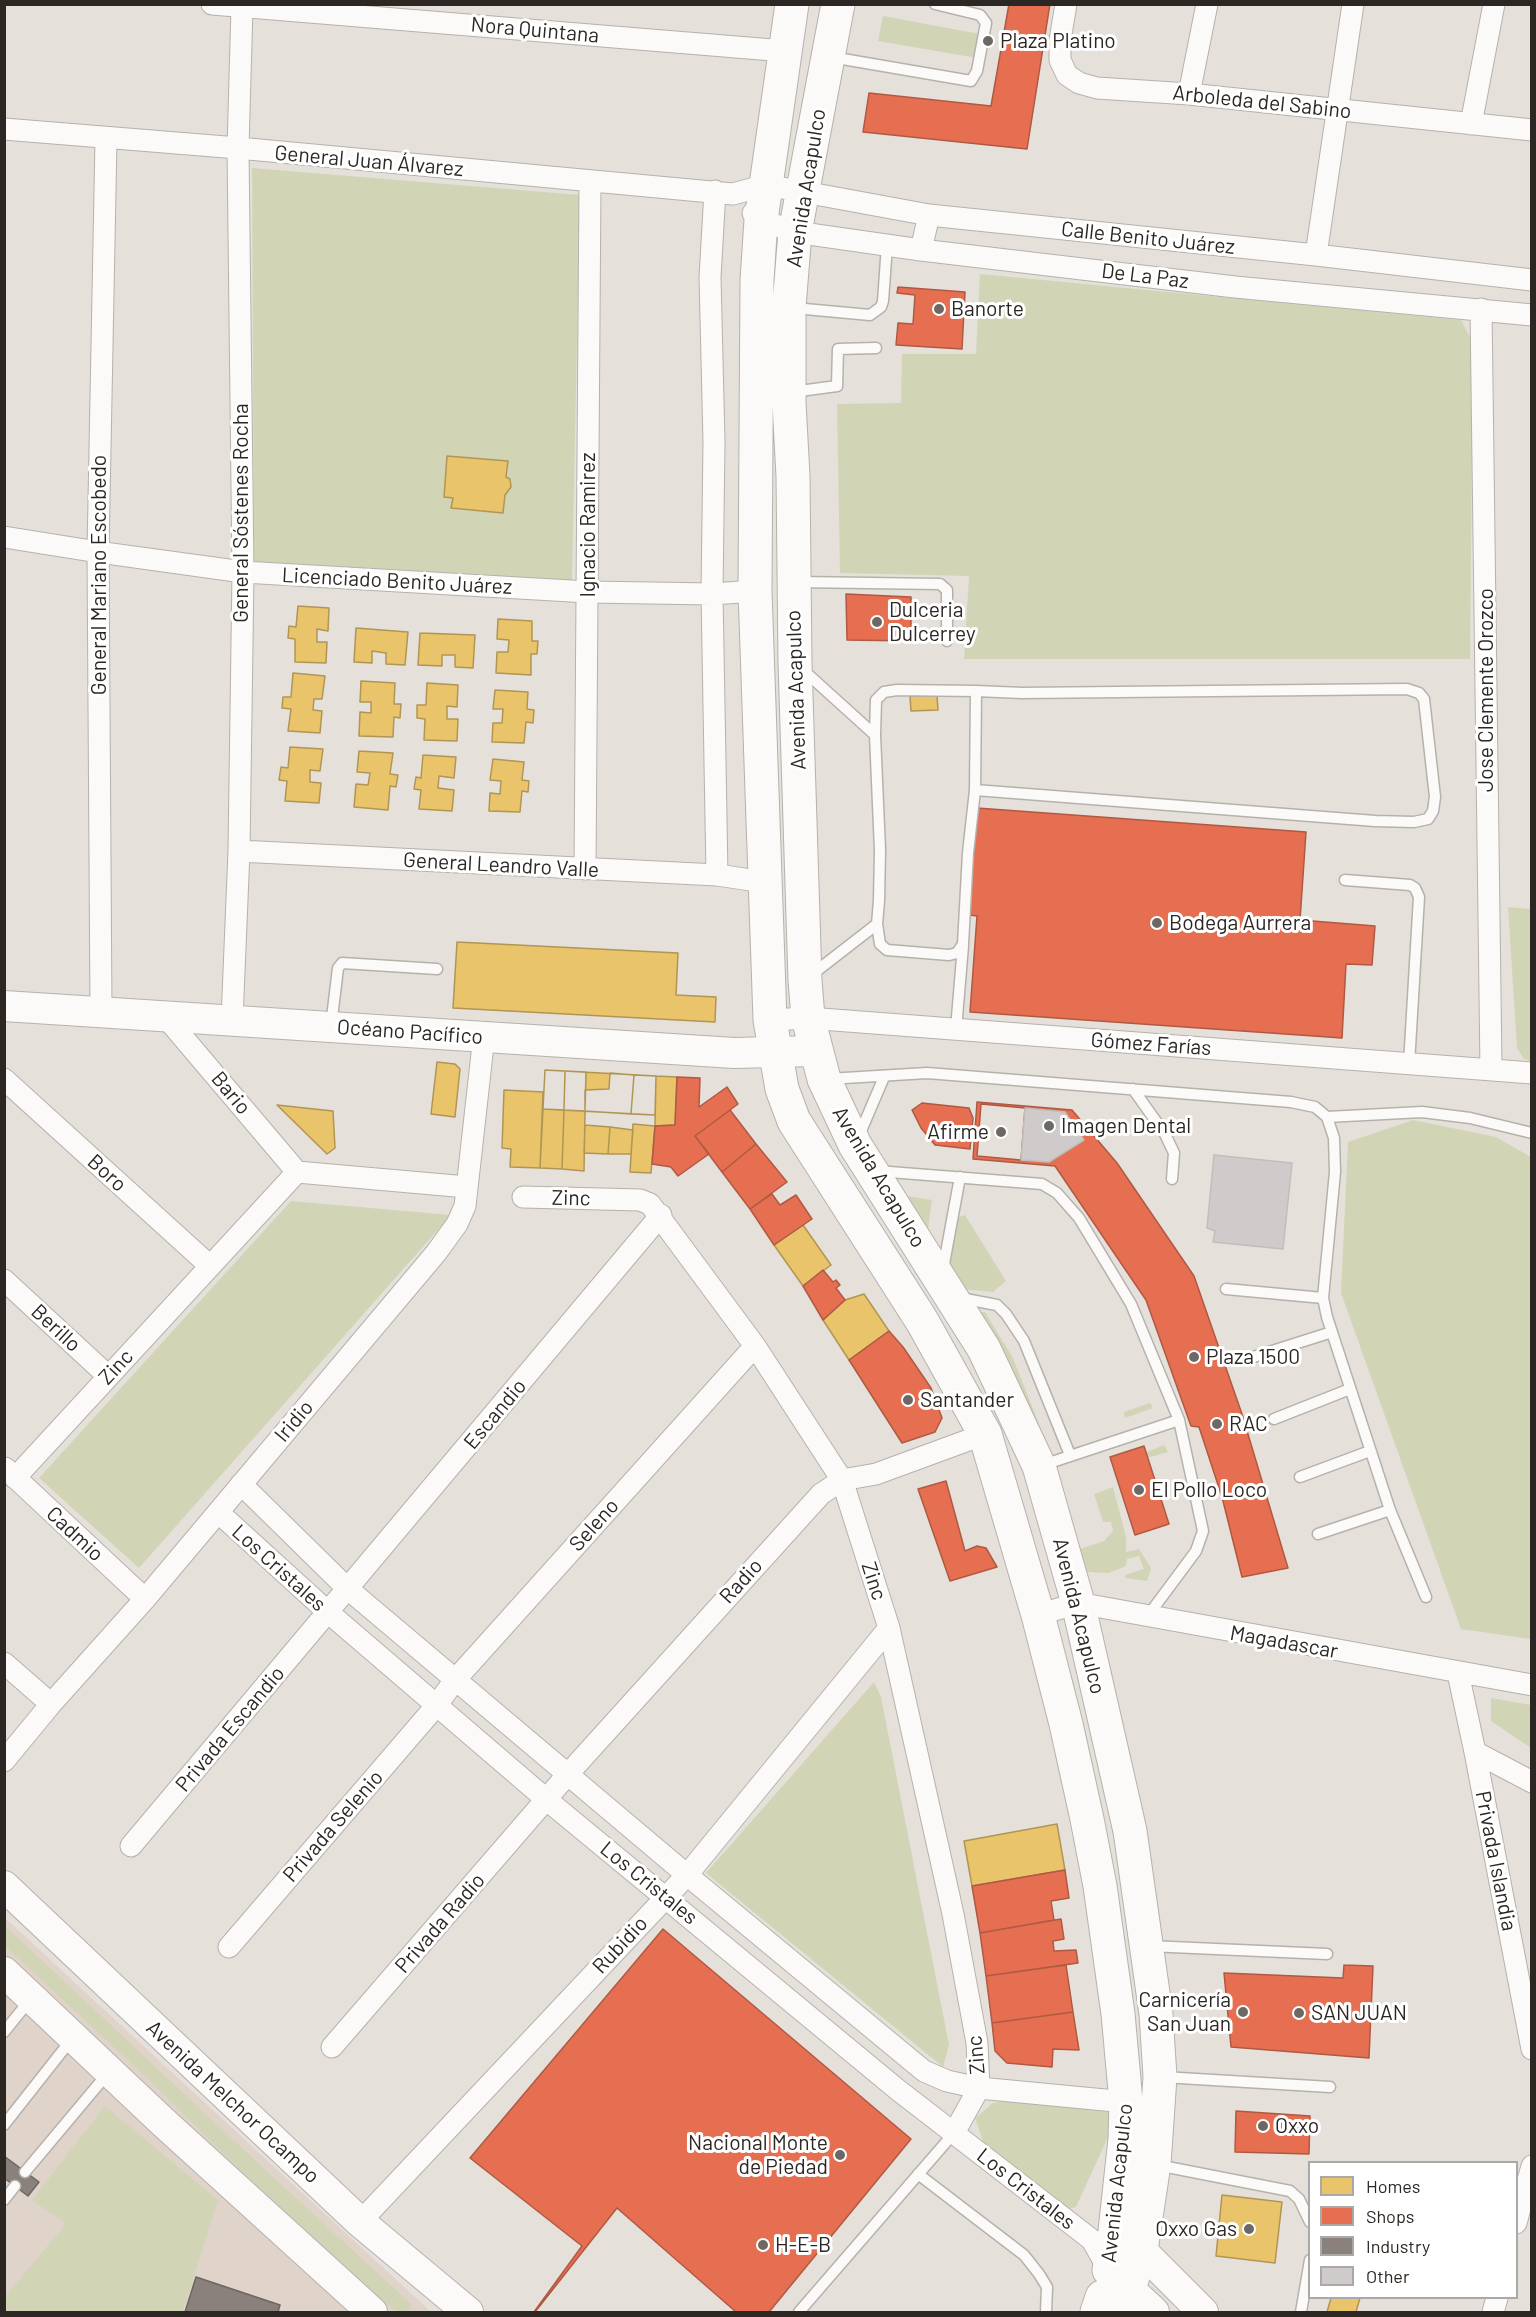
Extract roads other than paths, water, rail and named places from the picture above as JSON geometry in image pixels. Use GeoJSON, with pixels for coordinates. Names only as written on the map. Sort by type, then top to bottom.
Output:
{"type":"FeatureCollection","features":[{"type":"Feature","properties":{"kind":"main road","name":"Avenida Acapulco"},"geometry":{"type":"LineString","coordinates":[[792,4],[761,220],[756,336],[755,591],[770,1020],[782,1089],[794,1120],[922,1321],[985,1434],[1038,1614],[1066,1724],[1100,1886],[1118,2014],[1126,2102],[1113,2276]]}},
{"type":"Feature","properties":{"kind":"main road","name":"Avenida Acapulco"},"geometry":{"type":"LineString","coordinates":[[838,4],[795,232],[789,307],[795,663],[808,1018],[820,1065],[863,1158],[984,1349],[1039,1466],[1078,1603],[1130,1832],[1156,2014],[1160,2077],[1154,2164],[1113,2276]]}},
{"type":"Feature","properties":{"kind":"main road","name":"Océano Pacífico"},"geometry":{"type":"LineString","coordinates":[[4,1006],[775,1054],[820,1065]]}},
{"type":"Feature","properties":{"kind":"main road","name":"Avenida Melchor Ocampo"},"geometry":{"type":"LineString","coordinates":[[4,1886],[360,2222],[467,2312]]}},
{"type":"Feature","properties":{"kind":"main road"},"geometry":{"type":"LineString","coordinates":[[4,1972],[372,2313]]}},
{"type":"Feature","properties":{"kind":"main road"},"geometry":{"type":"LineString","coordinates":[[1113,2276],[1154,2313]]}},
{"type":"Feature","properties":{"kind":"main road"},"geometry":{"type":"LineString","coordinates":[[1113,2276],[1203,2313]]}},
{"type":"Feature","properties":{"kind":"street","name":"Nora Quintana"},"geometry":{"type":"LineString","coordinates":[[212,4],[242,7],[395,11],[785,51]]}},
{"type":"Feature","properties":{"kind":"street","name":"Arboleda del Sabino"},"geometry":{"type":"LineString","coordinates":[[1066,4],[1060,40],[1060,60],[1067,75],[1079,83],[1097,88],[1189,94],[1532,130]]}},
{"type":"Feature","properties":{"kind":"street"},"geometry":{"type":"LineString","coordinates":[[1189,94],[1207,4]]}},
{"type":"Feature","properties":{"kind":"street"},"geometry":{"type":"LineString","coordinates":[[1316,255],[1353,4]]}},
{"type":"Feature","properties":{"kind":"street"},"geometry":{"type":"LineString","coordinates":[[1471,124],[1494,4]]}},
{"type":"Feature","properties":{"kind":"street","name":"General Sóstenes Rocha"},"geometry":{"type":"LineString","coordinates":[[232,1020],[239,851],[243,572],[238,148],[242,7]]}},
{"type":"Feature","properties":{"kind":"street","name":"General Juan Álvarez"},"geometry":{"type":"LineString","coordinates":[[4,129],[724,193],[766,185]]}},
{"type":"Feature","properties":{"kind":"street","name":"General Mariano Escobedo"},"geometry":{"type":"LineString","coordinates":[[101,1012],[98,552],[106,139]]}},
{"type":"Feature","properties":{"kind":"street","name":"Ignacio Ramirez"},"geometry":{"type":"LineString","coordinates":[[585,869],[590,182]]}},
{"type":"Feature","properties":{"kind":"street","name":"Calle Benito Juárez"},"geometry":{"type":"LineString","coordinates":[[766,185],[929,215],[1532,280]]}},
{"type":"Feature","properties":{"kind":"street"},"geometry":{"type":"LineString","coordinates":[[717,875],[712,594],[714,442],[710,277],[724,193],[761,220]]}},
{"type":"Feature","properties":{"kind":"street"},"geometry":{"type":"LineString","coordinates":[[921,250],[929,215]]}},
{"type":"Feature","properties":{"kind":"street","name":"De La Paz"},"geometry":{"type":"LineString","coordinates":[[761,220],[795,232],[921,250],[1235,286],[1532,315]]}},
{"type":"Feature","properties":{"kind":"street","name":"Jose Clemente Orozco"},"geometry":{"type":"LineString","coordinates":[[1481,309],[1491,1070]]}},
{"type":"Feature","properties":{"kind":"street","name":"Licenciado Benito Juárez"},"geometry":{"type":"LineString","coordinates":[[4,537],[243,572],[588,592],[712,594],[755,591]]}},
{"type":"Feature","properties":{"kind":"street","name":"General Leandro Valle"},"geometry":{"type":"LineString","coordinates":[[239,851],[717,875],[764,882]]}},
{"type":"Feature","properties":{"kind":"street","name":"Bario"},"geometry":{"type":"LineString","coordinates":[[165,1015],[297,1172]]}},
{"type":"Feature","properties":{"kind":"street","name":"Gómez Farías"},"geometry":{"type":"LineString","coordinates":[[770,1020],[808,1018],[1532,1073]]}},
{"type":"Feature","properties":{"kind":"street","name":"Iridio"},"geometry":{"type":"LineString","coordinates":[[4,1761],[51,1704],[145,1599],[458,1224],[465,1206],[484,1036]]}},
{"type":"Feature","properties":{"kind":"street","name":"Boro"},"geometry":{"type":"LineString","coordinates":[[4,1079],[210,1266]]}},
{"type":"Feature","properties":{"kind":"street"},"geometry":{"type":"LineString","coordinates":[[297,1172],[467,1187]]}},
{"type":"Feature","properties":{"kind":"street","name":"Zinc"},"geometry":{"type":"LineString","coordinates":[[10,1473],[108,1376],[297,1172]]}},
{"type":"Feature","properties":{"kind":"street","name":"Zinc"},"geometry":{"type":"LineString","coordinates":[[523,1197],[640,1200],[650,1204],[661,1215],[755,1346],[842,1480],[889,1628],[953,1914],[977,2043],[979,2088],[954,2133]]}},
{"type":"Feature","properties":{"kind":"street","name":"Escandio"},"geometry":{"type":"LineString","coordinates":[[329,1613],[661,1215]]}},
{"type":"Feature","properties":{"kind":"street","name":"Berillo"},"geometry":{"type":"LineString","coordinates":[[4,1280],[108,1376]]}},
{"type":"Feature","properties":{"kind":"street","name":"Seleno"},"geometry":{"type":"LineString","coordinates":[[436,1706],[455,1680],[755,1346]]}},
{"type":"Feature","properties":{"kind":"street","name":"Radio"},"geometry":{"type":"LineString","coordinates":[[547,1800],[821,1494],[842,1480],[876,1474],[985,1434]]}},
{"type":"Feature","properties":{"kind":"street","name":"Cadmio"},"geometry":{"type":"LineString","coordinates":[[10,1473],[145,1599]]}},
{"type":"Feature","properties":{"kind":"street","name":"Los Cristales"},"geometry":{"type":"LineString","coordinates":[[241,1484],[348,1589],[924,2071],[947,2081],[979,2088],[1126,2102]]}},
{"type":"Feature","properties":{"kind":"street","name":"Los Cristales"},"geometry":{"type":"LineString","coordinates":[[218,1512],[436,1706],[889,2083],[954,2133],[1113,2276]]}},
{"type":"Feature","properties":{"kind":"street","name":"Magadascar"},"geometry":{"type":"LineString","coordinates":[[1038,1614],[1078,1603],[1532,1685]]}},
{"type":"Feature","properties":{"kind":"street","name":"Privada Escandio"},"geometry":{"type":"LineString","coordinates":[[131,1846],[329,1613]]}},
{"type":"Feature","properties":{"kind":"street","name":"Rubidio"},"geometry":{"type":"LineString","coordinates":[[360,2222],[687,1875],[889,1628]]}},
{"type":"Feature","properties":{"kind":"street"},"geometry":{"type":"LineString","coordinates":[[4,1663],[51,1704]]}},
{"type":"Feature","properties":{"kind":"street","name":"Privada Islandia"},"geometry":{"type":"LineString","coordinates":[[1458,1673],[1532,2049]]}},
{"type":"Feature","properties":{"kind":"street","name":"Privada Selenio"},"geometry":{"type":"LineString","coordinates":[[229,1947],[436,1706]]}},
{"type":"Feature","properties":{"kind":"street"},"geometry":{"type":"LineString","coordinates":[[1475,1752],[1532,1782]]}},
{"type":"Feature","properties":{"kind":"street","name":"Privada Radio"},"geometry":{"type":"LineString","coordinates":[[332,2047],[547,1800]]}},
{"type":"Feature","properties":{"kind":"street"},"geometry":{"type":"LineString","coordinates":[[1518,2216],[1532,2166]]}},
{"type":"Feature","properties":{"kind":"lane"},"geometry":{"type":"LineString","coordinates":[[828,57],[971,81],[977,71],[986,23],[980,15],[935,4]]}},
{"type":"Feature","properties":{"kind":"lane"},"geometry":{"type":"LineString","coordinates":[[789,307],[870,315],[881,307],[883,301],[887,245]]}},
{"type":"Feature","properties":{"kind":"lane"},"geometry":{"type":"LineString","coordinates":[[789,392],[837,386],[838,349],[876,348]]}},
{"type":"Feature","properties":{"kind":"lane"},"geometry":{"type":"LineString","coordinates":[[794,582],[940,584],[947,590],[946,642]]}},
{"type":"Feature","properties":{"kind":"lane"},"geometry":{"type":"LineString","coordinates":[[795,663],[875,735]]}},
{"type":"Feature","properties":{"kind":"lane"},"geometry":{"type":"LineString","coordinates":[[963,944],[957,953],[949,954],[887,950],[880,944],[877,924],[880,850],[875,735],[876,700],[884,692],[897,690],[1032,693],[1407,689],[1419,693],[1424,699],[1435,797],[1433,811],[1428,819],[1414,822],[1375,821],[975,790]]}},
{"type":"Feature","properties":{"kind":"lane"},"geometry":{"type":"LineString","coordinates":[[956,1029],[968,854],[975,790],[976,691]]}},
{"type":"Feature","properties":{"kind":"lane"},"geometry":{"type":"LineString","coordinates":[[1345,880],[1410,885],[1415,888],[1419,897],[1408,1064]]}},
{"type":"Feature","properties":{"kind":"lane"},"geometry":{"type":"LineString","coordinates":[[805,980],[877,924]]}},
{"type":"Feature","properties":{"kind":"lane"},"geometry":{"type":"LineString","coordinates":[[331,1026],[338,968],[342,963],[437,969]]}},
{"type":"Feature","properties":{"kind":"lane"},"geometry":{"type":"LineString","coordinates":[[820,1065],[884,1077],[927,1072],[1291,1102],[1315,1107],[1327,1117],[1334,1138],[1335,1172],[1323,1298],[1390,1510],[1426,1598]]}},
{"type":"Feature","properties":{"kind":"lane"},"geometry":{"type":"LineString","coordinates":[[884,1077],[863,1158],[960,1177],[1042,1184],[1058,1193],[1079,1218],[1131,1304],[1179,1420],[1203,1531],[1196,1551],[1147,1617]]}},
{"type":"Feature","properties":{"kind":"lane"},"geometry":{"type":"LineString","coordinates":[[1133,1089],[1165,1134],[1174,1153],[1172,1179]]}},
{"type":"Feature","properties":{"kind":"lane"},"geometry":{"type":"LineString","coordinates":[[1327,1117],[1422,1112],[1470,1118],[1532,1133]]}},
{"type":"Feature","properties":{"kind":"lane"},"geometry":{"type":"LineString","coordinates":[[960,1177],[947,1288],[997,1305],[1006,1314],[1024,1341],[1070,1455]]}},
{"type":"Feature","properties":{"kind":"lane"},"geometry":{"type":"LineString","coordinates":[[1226,1289],[1323,1298]]}},
{"type":"Feature","properties":{"kind":"lane"},"geometry":{"type":"LineString","coordinates":[[1247,1359],[1332,1332]]}},
{"type":"Feature","properties":{"kind":"lane"},"geometry":{"type":"LineString","coordinates":[[1274,1419],[1350,1389]]}},
{"type":"Feature","properties":{"kind":"lane"},"geometry":{"type":"LineString","coordinates":[[1039,1466],[1179,1420]]}},
{"type":"Feature","properties":{"kind":"lane"},"geometry":{"type":"LineString","coordinates":[[1300,1477],[1370,1451]]}},
{"type":"Feature","properties":{"kind":"lane"},"geometry":{"type":"LineString","coordinates":[[1318,1534],[1390,1510]]}},
{"type":"Feature","properties":{"kind":"lane"},"geometry":{"type":"LineString","coordinates":[[1146,1946],[1327,1954]]}},
{"type":"Feature","properties":{"kind":"lane"},"geometry":{"type":"LineString","coordinates":[[4,2032],[32,1998]]}},
{"type":"Feature","properties":{"kind":"lane"},"geometry":{"type":"LineString","coordinates":[[4,2125],[74,2037]]}},
{"type":"Feature","properties":{"kind":"lane"},"geometry":{"type":"LineString","coordinates":[[25,2172],[110,2071]]}},
{"type":"Feature","properties":{"kind":"lane"},"geometry":{"type":"LineString","coordinates":[[1160,2077],[1330,2087]]}},
{"type":"Feature","properties":{"kind":"lane"},"geometry":{"type":"LineString","coordinates":[[815,2313],[803,2309],[954,2133]]}},
{"type":"Feature","properties":{"kind":"lane"},"geometry":{"type":"LineString","coordinates":[[1154,2164],[1290,2191],[1299,2199],[1308,2218]]}},
{"type":"Feature","properties":{"kind":"lane"},"geometry":{"type":"LineString","coordinates":[[918,2174],[1024,2255],[1047,2287],[1046,2313]]}},
{"type":"Feature","properties":{"kind":"lane"},"geometry":{"type":"LineString","coordinates":[[4,2200],[15,2186]]}},
{"type":"Feature","properties":{"kind":"lane"},"geometry":{"type":"LineString","coordinates":[[1301,2313],[1308,2272]]}},
{"type":"Feature","properties":{"kind":"place","name":"Plaza Platino"},"geometry":{"type":"Point","coordinates":[988,41]}},
{"type":"Feature","properties":{"kind":"place","name":"Banorte"},"geometry":{"type":"Point","coordinates":[939,309]}},
{"type":"Feature","properties":{"kind":"place","name":"Dulceria Dulcerrey"},"geometry":{"type":"Point","coordinates":[877,622]}},
{"type":"Feature","properties":{"kind":"place","name":"Bodega Aurrera"},"geometry":{"type":"Point","coordinates":[1157,923]}},
{"type":"Feature","properties":{"kind":"place","name":"Imagen Dental"},"geometry":{"type":"Point","coordinates":[1049,1126]}},
{"type":"Feature","properties":{"kind":"place","name":"Afirme"},"geometry":{"type":"Point","coordinates":[1001,1132]}},
{"type":"Feature","properties":{"kind":"place","name":"Plaza 1500"},"geometry":{"type":"Point","coordinates":[1194,1357]}},
{"type":"Feature","properties":{"kind":"place","name":"Santander"},"geometry":{"type":"Point","coordinates":[908,1400]}},
{"type":"Feature","properties":{"kind":"place","name":"RAC"},"geometry":{"type":"Point","coordinates":[1217,1424]}},
{"type":"Feature","properties":{"kind":"place","name":"El Pollo Loco"},"geometry":{"type":"Point","coordinates":[1139,1490]}},
{"type":"Feature","properties":{"kind":"place","name":"Carnicería San Juan"},"geometry":{"type":"Point","coordinates":[1243,2012]}},
{"type":"Feature","properties":{"kind":"place","name":"SAN JUAN"},"geometry":{"type":"Point","coordinates":[1299,2013]}},
{"type":"Feature","properties":{"kind":"place","name":"Oxxo"},"geometry":{"type":"Point","coordinates":[1263,2126]}},
{"type":"Feature","properties":{"kind":"place","name":"Nacional Monte de Piedad"},"geometry":{"type":"Point","coordinates":[840,2155]}},
{"type":"Feature","properties":{"kind":"place","name":"Oxxo Gas"},"geometry":{"type":"Point","coordinates":[1249,2229]}},
{"type":"Feature","properties":{"kind":"place","name":"H-E-B"},"geometry":{"type":"Point","coordinates":[763,2245]}}]}
